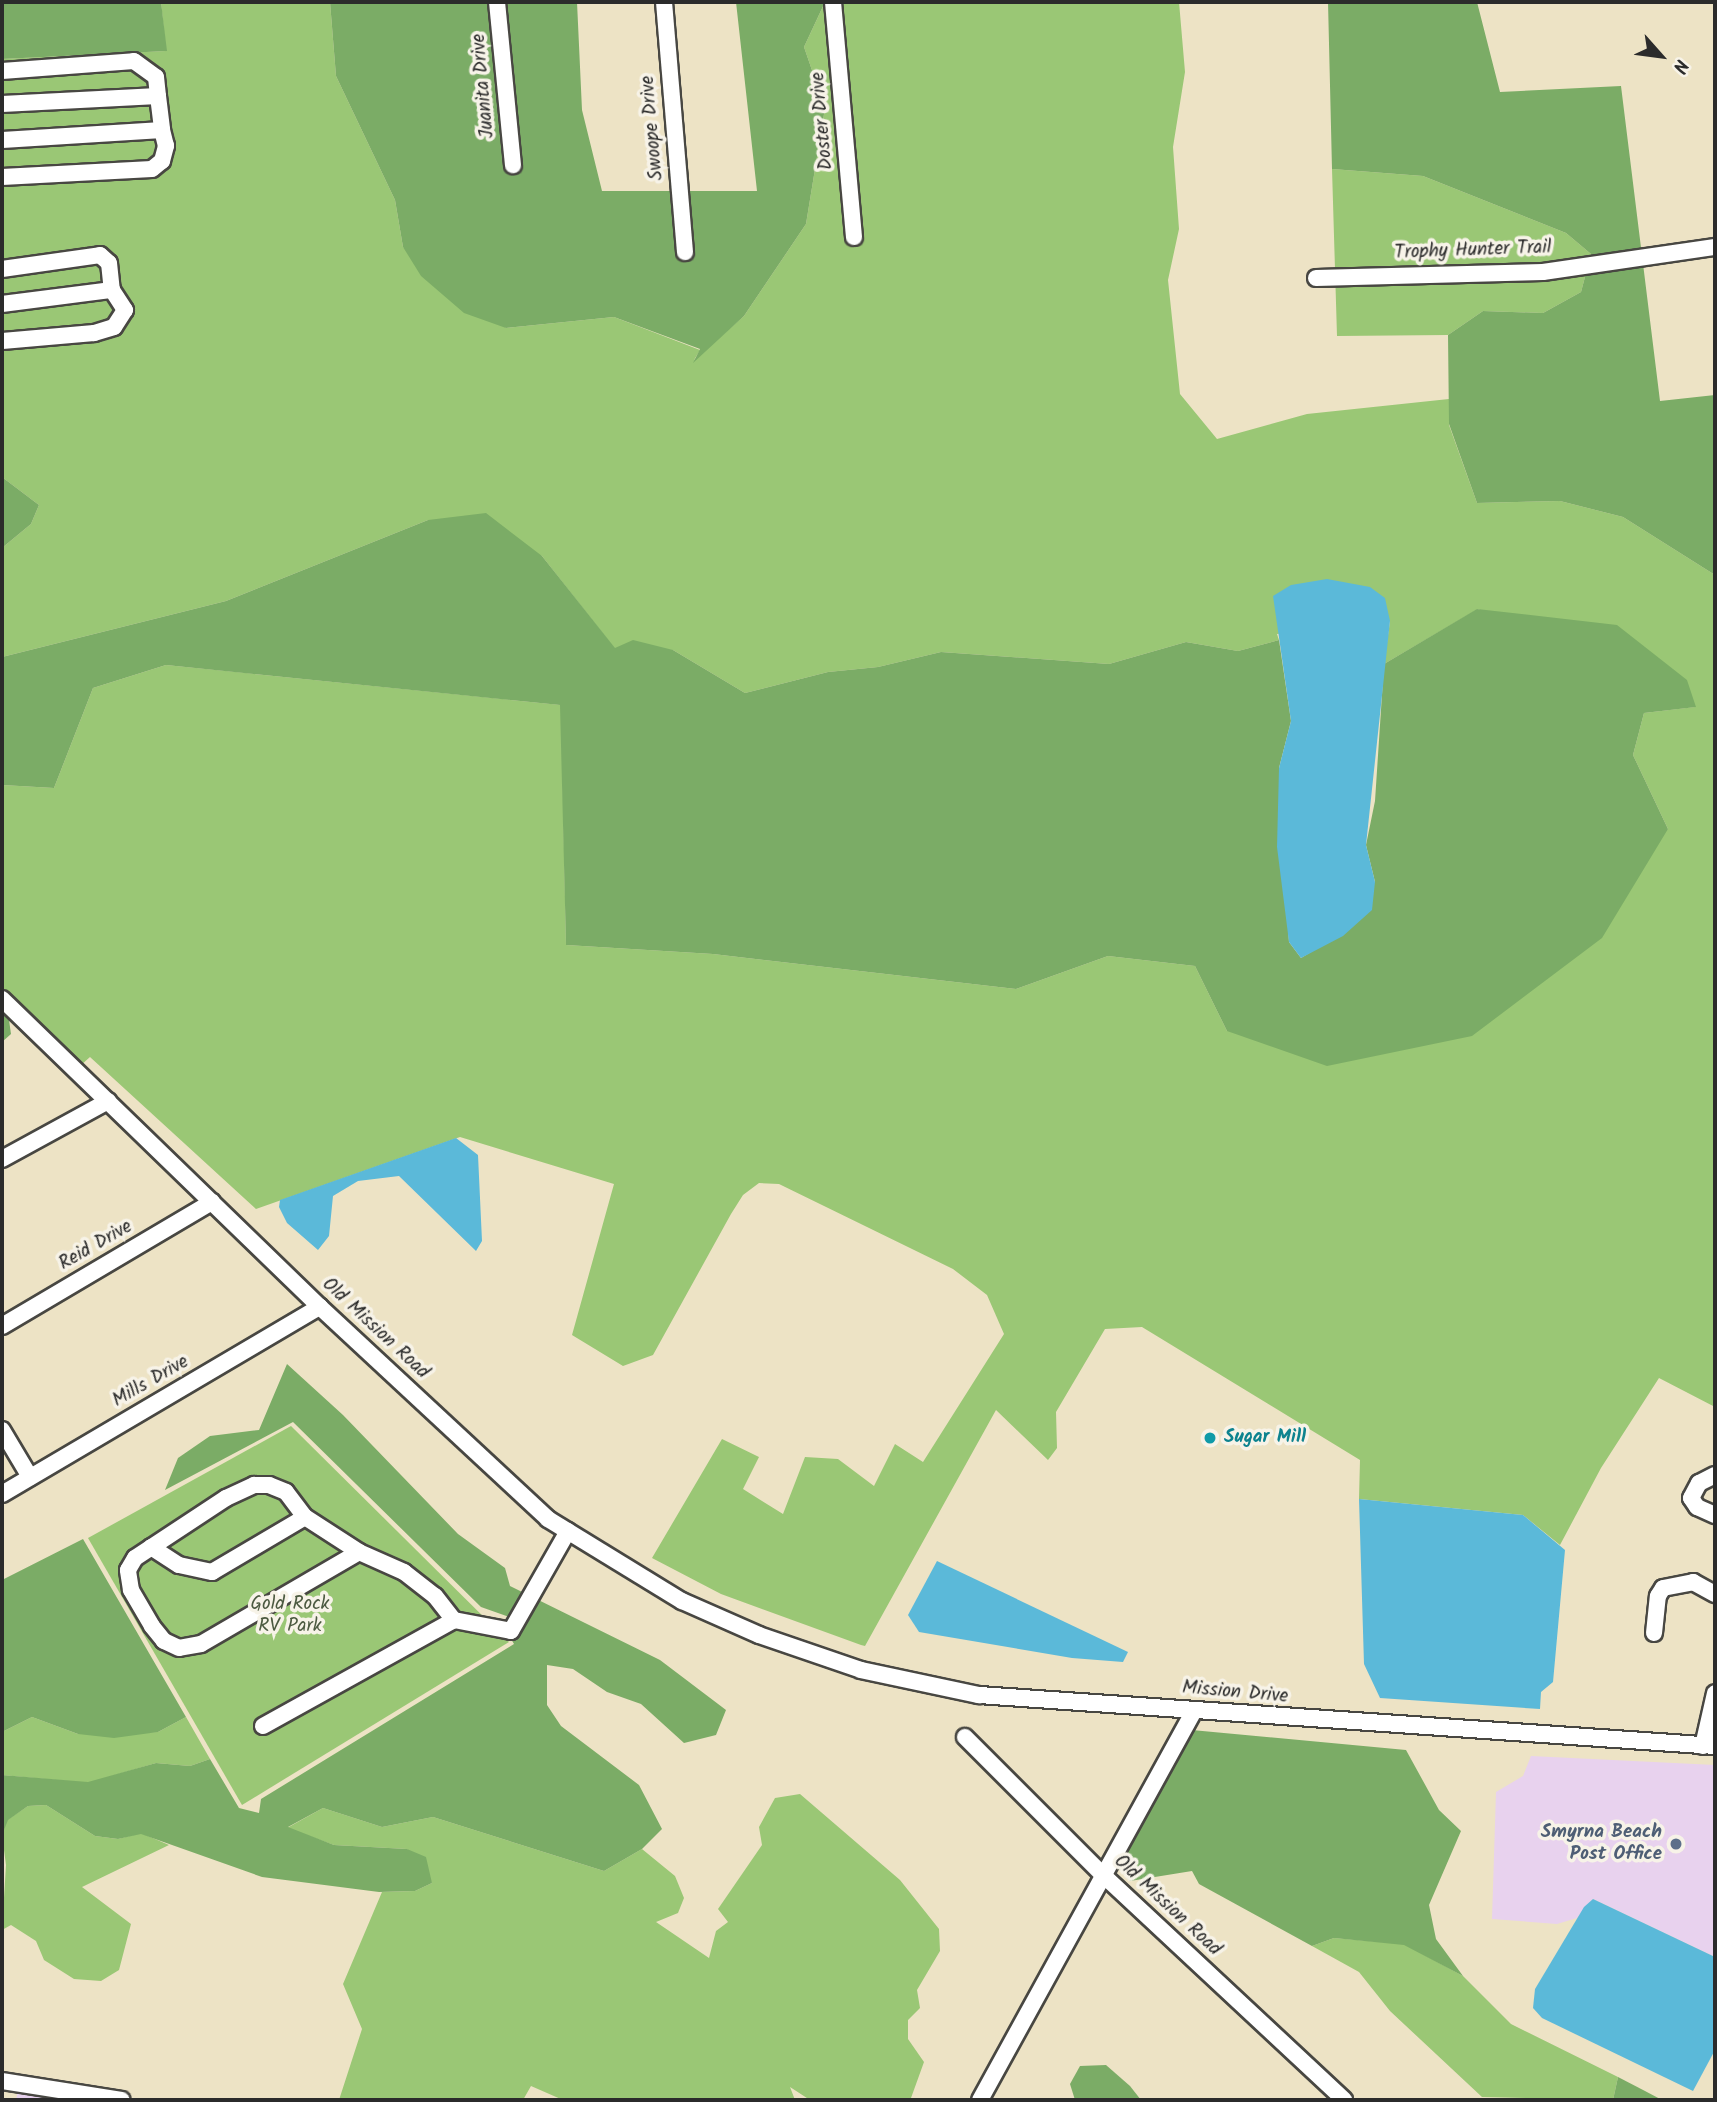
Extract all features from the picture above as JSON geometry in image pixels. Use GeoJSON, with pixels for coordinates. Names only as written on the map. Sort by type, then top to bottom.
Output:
{"type":"FeatureCollection","features":[{"type":"Feature","properties":{"kind":"street","name":"Juanita Drive"},"geometry":{"type":"LineString","coordinates":[[497,2],[513,165]]}},
{"type":"Feature","properties":{"kind":"street","name":"Swoope Drive"},"geometry":{"type":"LineString","coordinates":[[664,2],[685,252]]}},
{"type":"Feature","properties":{"kind":"street","name":"Doster Drive"},"geometry":{"type":"LineString","coordinates":[[833,2],[854,237]]}},
{"type":"Feature","properties":{"kind":"street"},"geometry":{"type":"LineString","coordinates":[[2,71],[134,61],[156,77],[166,146],[162,161],[152,169],[2,177]]}},
{"type":"Feature","properties":{"kind":"street"},"geometry":{"type":"LineString","coordinates":[[2,103],[158,96]]}},
{"type":"Feature","properties":{"kind":"street"},"geometry":{"type":"LineString","coordinates":[[2,140],[162,130]]}},
{"type":"Feature","properties":{"kind":"street","name":"Trophy Hunter Trail"},"geometry":{"type":"LineString","coordinates":[[1316,278],[1543,272],[1715,247]]}},
{"type":"Feature","properties":{"kind":"street"},"geometry":{"type":"LineString","coordinates":[[2,269],[100,255],[109,263],[111,290],[125,310],[114,327],[2,341]]}},
{"type":"Feature","properties":{"kind":"street"},"geometry":{"type":"LineString","coordinates":[[2,304],[111,290]]}},
{"type":"Feature","properties":{"kind":"street","name":"Old Mission Road"},"geometry":{"type":"LineString","coordinates":[[2,999],[320,1307],[548,1519],[682,1601],[759,1635]]}},
{"type":"Feature","properties":{"kind":"street"},"geometry":{"type":"LineString","coordinates":[[2,1159],[108,1101]]}},
{"type":"Feature","properties":{"kind":"street","name":"Reid Drive"},"geometry":{"type":"LineString","coordinates":[[2,1325],[212,1202]]}},
{"type":"Feature","properties":{"kind":"street","name":"Mills Drive"},"geometry":{"type":"LineString","coordinates":[[2,1493],[320,1307]]}},
{"type":"Feature","properties":{"kind":"street"},"geometry":{"type":"LineString","coordinates":[[2,1430],[30,1477]]}},
{"type":"Feature","properties":{"kind":"street"},"geometry":{"type":"LineString","coordinates":[[1715,1475],[1699,1483],[1691,1498],[1697,1507],[1715,1515]]}},
{"type":"Feature","properties":{"kind":"street"},"geometry":{"type":"LineString","coordinates":[[359,1552],[201,1644],[179,1648],[164,1641],[131,1590],[128,1570],[135,1558],[226,1498],[254,1485],[269,1485],[286,1492],[305,1517],[359,1552],[404,1572],[435,1596],[454,1620]]}},
{"type":"Feature","properties":{"kind":"street"},"geometry":{"type":"LineString","coordinates":[[152,1548],[179,1565],[212,1572],[305,1517]]}},
{"type":"Feature","properties":{"kind":"street"},"geometry":{"type":"LineString","coordinates":[[263,1726],[454,1620],[511,1631],[568,1531]]}},
{"type":"Feature","properties":{"kind":"street"},"geometry":{"type":"LineString","coordinates":[[1654,1633],[1658,1596],[1663,1588],[1693,1582],[1715,1594]]}},
{"type":"Feature","properties":{"kind":"street","name":"Mission Drive"},"geometry":{"type":"LineString","coordinates":[[759,1635],[861,1670],[979,1695],[1709,1746]]}},
{"type":"Feature","properties":{"kind":"street"},"geometry":{"type":"LineString","coordinates":[[1709,1746],[1715,1693]]}},
{"type":"Feature","properties":{"kind":"street"},"geometry":{"type":"LineString","coordinates":[[980,2100],[1194,1710]]}},
{"type":"Feature","properties":{"kind":"street","name":"Old Mission Road"},"geometry":{"type":"LineString","coordinates":[[965,1737],[1102,1874],[1334,2097]]}},
{"type":"Feature","properties":{"kind":"street"},"geometry":{"type":"LineString","coordinates":[[2,2081],[122,2100]]}},
{"type":"Feature","properties":{"kind":"shaded area"},"geometry":{"type":"Polygon","coordinates":[[[1531,1756],[1715,1765],[1715,1957],[1593,1899],[1577,1918],[1557,1924],[1492,1919],[1496,1792],[1523,1776],[1531,1756]]]}},
{"type":"Feature","properties":{"kind":"shaded area"},"geometry":{"type":"Polygon","coordinates":[[[18,2090],[83,2100],[16,2100],[18,2090]]]}},
{"type":"Feature","properties":{"kind":"green space"},"geometry":{"type":"Polygon","coordinates":[[[2,2],[161,2],[167,51],[2,59],[2,2]]]}},
{"type":"Feature","properties":{"kind":"green space"},"geometry":{"type":"Polygon","coordinates":[[[161,2],[330,2],[336,76],[395,200],[403,247],[506,328],[614,317],[700,350],[694,360],[744,316],[806,224],[825,108],[804,47],[825,2],[1179,2],[1185,72],[1173,147],[1179,229],[1168,280],[1180,394],[1217,439],[1307,414],[1449,399],[1449,425],[1477,503],[1560,501],[1623,517],[1715,575],[1715,1407],[1659,1378],[1601,1468],[1560,1545],[1523,1515],[1359,1499],[1360,1460],[1142,1327],[1105,1329],[1056,1412],[1057,1448],[1048,1460],[996,1410],[865,1646],[721,1594],[652,1558],[722,1439],[759,1457],[743,1489],[783,1514],[805,1457],[838,1459],[874,1486],[895,1444],[923,1462],[1004,1334],[987,1295],[953,1269],[779,1184],[759,1183],[743,1195],[731,1214],[653,1355],[623,1366],[572,1335],[614,1184],[460,1137],[256,1209],[90,1057],[80,1066],[2,991],[2,785],[54,788],[93,688],[166,665],[561,705],[566,945],[713,954],[1016,989],[1108,956],[1195,966],[1227,1031],[1668,829],[1633,755],[1644,713],[1695,707],[1478,609],[1384,664],[1390,621],[1277,634],[1279,640],[1238,651],[1186,642],[1109,664],[941,652],[878,667],[828,672],[745,693],[673,650],[615,649],[542,556],[428,520],[226,601],[2,657],[2,548],[31,524],[39,505],[2,477],[2,59],[166,51],[161,2]]]}},
{"type":"Feature","properties":{"kind":"green space"},"geometry":{"type":"Polygon","coordinates":[[[330,2],[577,2],[582,110],[602,191],[757,191],[736,2],[825,2],[804,47],[825,108],[806,224],[744,316],[693,363],[700,349],[614,317],[506,328],[464,313],[421,276],[403,247],[395,200],[336,76],[330,2]]]}},
{"type":"Feature","properties":{"kind":"green space"},"geometry":{"type":"Polygon","coordinates":[[[1328,2],[1477,2],[1500,92],[1621,86],[1660,401],[1715,395],[1715,575],[1623,517],[1560,501],[1477,503],[1449,424],[1448,335],[1483,311],[1543,313],[1581,292],[1591,254],[1566,233],[1423,176],[1332,169],[1328,2]]]}},
{"type":"Feature","properties":{"kind":"green space"},"geometry":{"type":"Polygon","coordinates":[[[1332,169],[1423,176],[1566,233],[1591,254],[1581,292],[1543,313],[1483,311],[1448,335],[1337,336],[1332,169]]]}},
{"type":"Feature","properties":{"kind":"green space"},"geometry":{"type":"Polygon","coordinates":[[[2,477],[39,505],[31,524],[2,548],[2,477]]]}},
{"type":"Feature","properties":{"kind":"green space"},"geometry":{"type":"Polygon","coordinates":[[[486,513],[542,556],[615,648],[633,640],[673,650],[745,693],[828,672],[878,667],[941,652],[1109,664],[1186,642],[1238,651],[1279,640],[1291,721],[1279,768],[1286,900],[1289,942],[1301,958],[1316,949],[1375,882],[1366,845],[1375,801],[1384,664],[1477,609],[1617,625],[1687,680],[1696,707],[1644,713],[1633,755],[1668,829],[1602,938],[1472,1036],[1327,1066],[1227,1031],[1195,966],[1108,956],[1016,989],[713,954],[566,945],[560,705],[166,665],[93,688],[54,788],[2,785],[2,657],[226,601],[428,520],[486,513]]]}},
{"type":"Feature","properties":{"kind":"green space"},"geometry":{"type":"Polygon","coordinates":[[[2,1006],[8,1013],[11,1034],[2,1042],[2,1006]]]}},
{"type":"Feature","properties":{"kind":"green space"},"geometry":{"type":"Polygon","coordinates":[[[287,1364],[343,1415],[458,1534],[505,1568],[510,1586],[660,1660],[726,1710],[716,1735],[684,1743],[641,1704],[607,1692],[573,1669],[547,1665],[547,1705],[561,1726],[639,1785],[662,1829],[642,1849],[604,1871],[433,1817],[382,1827],[323,1808],[288,1827],[334,1845],[407,1849],[426,1857],[432,1883],[415,1891],[379,1892],[262,1877],[141,1834],[118,1839],[95,1836],[46,1805],[28,1806],[8,1820],[2,1835],[2,1775],[88,1782],[156,1763],[190,1766],[210,1759],[239,1808],[259,1813],[261,1799],[514,1644],[508,1634],[512,1618],[481,1607],[293,1422],[165,1490],[178,1458],[210,1436],[259,1430],[287,1364]]]}},
{"type":"Feature","properties":{"kind":"green space","name":"Gold Rock RV Park"},"geometry":{"type":"Polygon","coordinates":[[[291,1426],[509,1642],[242,1805],[88,1538],[291,1426]]]}},
{"type":"Feature","properties":{"kind":"green space"},"geometry":{"type":"Polygon","coordinates":[[[83,1539],[186,1717],[158,1732],[114,1738],[78,1734],[32,1717],[2,1732],[2,1580],[83,1539]]]}},
{"type":"Feature","properties":{"kind":"green space"},"geometry":{"type":"Polygon","coordinates":[[[32,1717],[78,1734],[158,1732],[186,1717],[210,1759],[190,1766],[156,1763],[88,1783],[2,1775],[2,1732],[32,1717]]]}},
{"type":"Feature","properties":{"kind":"green space"},"geometry":{"type":"Polygon","coordinates":[[[1181,1729],[1406,1750],[1439,1810],[1461,1831],[1429,1905],[1436,1939],[1463,1976],[1404,1945],[1334,1938],[1312,1946],[1199,1884],[1192,1871],[1130,1881],[1114,1863],[1181,1729]]]}},
{"type":"Feature","properties":{"kind":"green space"},"geometry":{"type":"Polygon","coordinates":[[[800,1794],[900,1880],[939,1929],[940,1951],[917,1990],[920,2008],[908,2020],[908,2039],[924,2062],[911,2098],[810,2100],[790,2087],[795,2100],[563,2100],[531,2086],[523,2100],[339,2100],[362,2029],[343,1984],[382,1892],[415,1891],[432,1883],[407,1849],[334,1845],[287,1828],[323,1808],[382,1827],[433,1817],[604,1871],[642,1849],[675,1876],[684,1898],[678,1913],[656,1922],[709,1958],[716,1931],[728,1922],[718,1909],[762,1845],[759,1827],[775,1798],[800,1794]]]}},
{"type":"Feature","properties":{"kind":"green space"},"geometry":{"type":"Polygon","coordinates":[[[46,1805],[95,1836],[118,1839],[141,1833],[169,1845],[82,1887],[131,1924],[119,1970],[101,1981],[74,1979],[44,1960],[36,1941],[11,1925],[2,1930],[6,1865],[2,1835],[7,1820],[28,1806],[46,1805]]]}},
{"type":"Feature","properties":{"kind":"green space"},"geometry":{"type":"Polygon","coordinates":[[[1334,1938],[1404,1944],[1463,1976],[1511,2024],[1618,2077],[1613,2100],[1482,2097],[1390,2011],[1359,1972],[1312,1946],[1334,1938]]]}},
{"type":"Feature","properties":{"kind":"green space"},"geometry":{"type":"Polygon","coordinates":[[[1106,2065],[1130,2086],[1141,2100],[1075,2100],[1070,2084],[1080,2066],[1106,2065]]]}},
{"type":"Feature","properties":{"kind":"green space"},"geometry":{"type":"Polygon","coordinates":[[[1618,2077],[1645,2091],[1662,2100],[1613,2100],[1618,2077]]]}},
{"type":"Feature","properties":{"kind":"water"},"geometry":{"type":"Polygon","coordinates":[[[1327,579],[1370,587],[1385,598],[1390,621],[1366,845],[1375,882],[1372,910],[1343,936],[1301,958],[1289,942],[1277,847],[1279,768],[1291,721],[1273,596],[1291,585],[1327,579]]]}},
{"type":"Feature","properties":{"kind":"water"},"geometry":{"type":"Polygon","coordinates":[[[456,1138],[478,1155],[482,1241],[476,1251],[399,1176],[358,1181],[333,1196],[329,1236],[318,1250],[287,1223],[279,1207],[280,1200],[456,1138]]]}},
{"type":"Feature","properties":{"kind":"water"},"geometry":{"type":"Polygon","coordinates":[[[1359,1499],[1523,1515],[1565,1550],[1553,1682],[1541,1692],[1540,1709],[1380,1698],[1364,1664],[1359,1499]]]}},
{"type":"Feature","properties":{"kind":"water"},"geometry":{"type":"Polygon","coordinates":[[[937,1561],[1128,1652],[1123,1662],[1072,1658],[919,1632],[908,1615],[937,1561]]]}},
{"type":"Feature","properties":{"kind":"water"},"geometry":{"type":"Polygon","coordinates":[[[1593,1899],[1715,1957],[1715,2050],[1693,2091],[1542,2018],[1533,2008],[1535,1989],[1584,1907],[1593,1899]]]}},
{"type":"Feature","properties":{"kind":"place","name":"Sugar Mill"},"geometry":{"type":"Point","coordinates":[1210,1438]}},
{"type":"Feature","properties":{"kind":"place","name":"Smyrna Beach Post Office"},"geometry":{"type":"Point","coordinates":[1676,1844]}}]}
